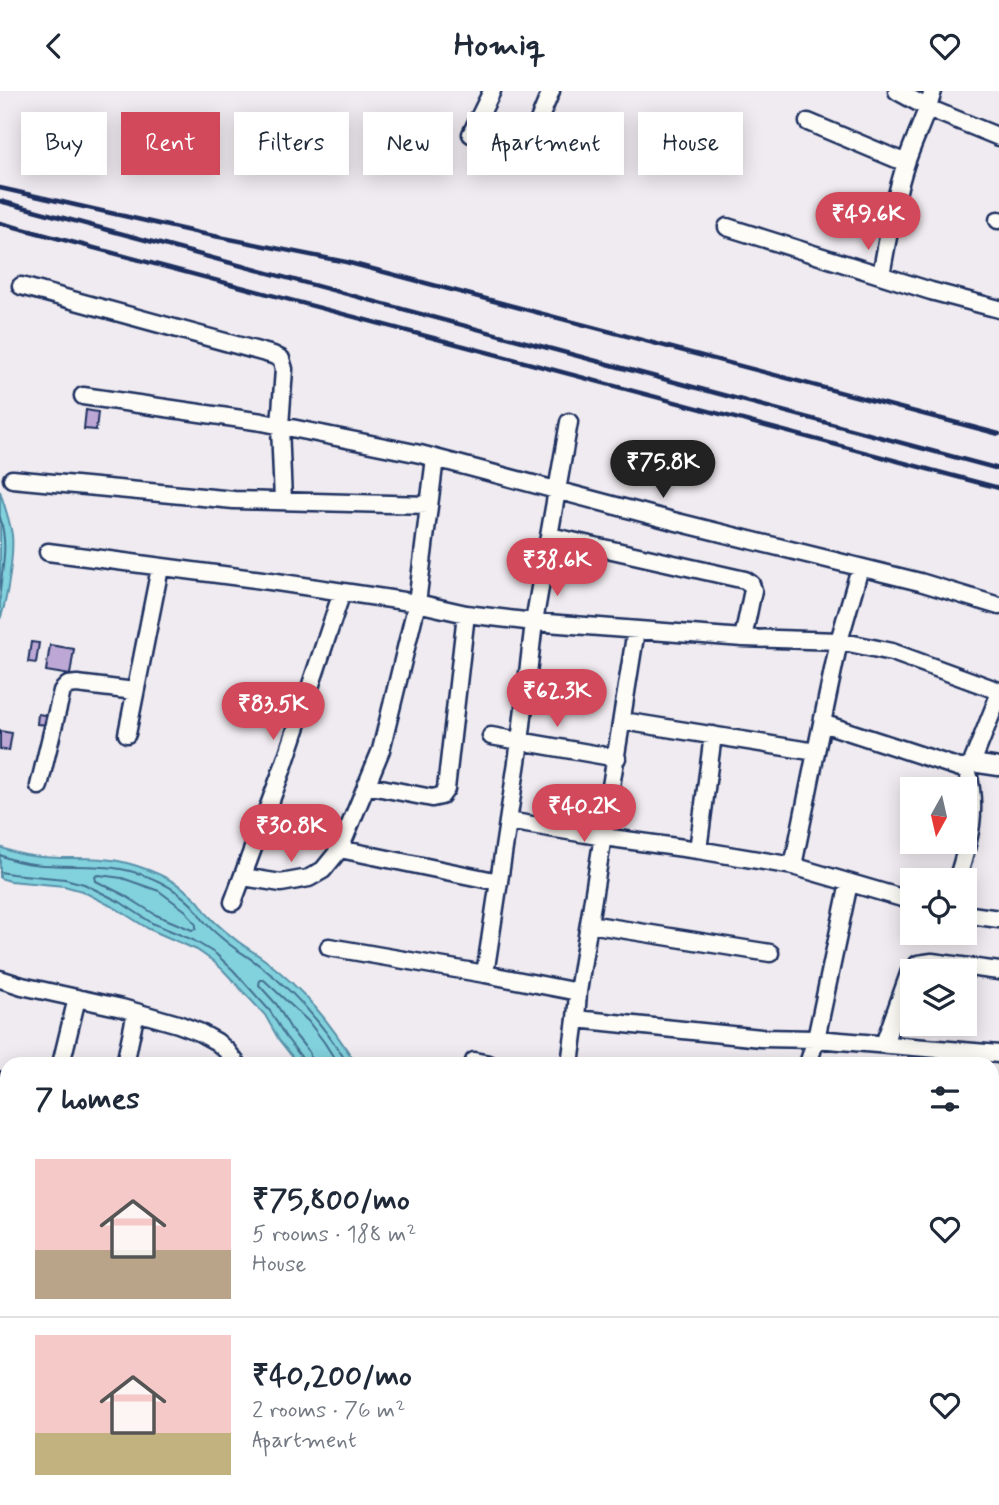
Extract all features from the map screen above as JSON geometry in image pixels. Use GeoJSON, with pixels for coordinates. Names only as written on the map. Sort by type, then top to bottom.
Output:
{"type":"FeatureCollection","features":[{"type":"Feature","properties":{"kind":"street"},"geometry":{"type":"LineString","coordinates":[[482,112],[492,91]]}},
{"type":"Feature","properties":{"kind":"street"},"geometry":{"type":"LineString","coordinates":[[543,112],[551,91]]}},
{"type":"Feature","properties":{"kind":"street"},"geometry":{"type":"LineString","coordinates":[[897,91],[928,108],[999,137]]}},
{"type":"Feature","properties":{"kind":"street"},"geometry":{"type":"LineString","coordinates":[[881,275],[906,163],[933,91]]}},
{"type":"Feature","properties":{"kind":"street"},"geometry":{"type":"LineString","coordinates":[[808,123],[906,163]]}},
{"type":"Feature","properties":{"kind":"street"},"geometry":{"type":"LineString","coordinates":[[727,227],[931,291],[999,309]]}},
{"type":"Feature","properties":{"kind":"street"},"geometry":{"type":"LineString","coordinates":[[21,286],[281,359],[284,369],[281,426],[282,501]]}},
{"type":"Feature","properties":{"kind":"street"},"geometry":{"type":"LineString","coordinates":[[82,397],[281,426],[435,458],[558,492],[920,582],[999,606]]}},
{"type":"Feature","properties":{"kind":"street"},"geometry":{"type":"LineString","coordinates":[[485,974],[520,742],[534,622],[569,422]]}},
{"type":"Feature","properties":{"kind":"street"},"geometry":{"type":"LineString","coordinates":[[243,877],[281,883],[309,878],[323,870],[340,849],[382,750],[417,603],[435,458]]}},
{"type":"Feature","properties":{"kind":"street"},"geometry":{"type":"LineString","coordinates":[[12,479],[234,500],[429,505]]}},
{"type":"Feature","properties":{"kind":"street"},"geometry":{"type":"LineString","coordinates":[[550,536],[745,580],[751,584],[753,590],[743,638]]}},
{"type":"Feature","properties":{"kind":"street"},"geometry":{"type":"LineString","coordinates":[[48,552],[417,603],[466,614],[534,622],[743,638],[839,641],[892,652],[998,700],[969,765],[973,812],[969,845],[961,868]]}},
{"type":"Feature","properties":{"kind":"street"},"geometry":{"type":"LineString","coordinates":[[127,734],[160,568]]}},
{"type":"Feature","properties":{"kind":"street"},"geometry":{"type":"LineString","coordinates":[[793,866],[839,641],[860,568]]}},
{"type":"Feature","properties":{"kind":"street"},"geometry":{"type":"LineString","coordinates":[[233,902],[284,765],[342,592]]}},
{"type":"Feature","properties":{"kind":"street"},"geometry":{"type":"LineString","coordinates":[[366,785],[432,798],[441,796],[446,789],[466,614]]}},
{"type":"Feature","properties":{"kind":"street"},"geometry":{"type":"LineString","coordinates":[[571,1057],[578,992],[636,630]]}},
{"type":"Feature","properties":{"kind":"street"},"geometry":{"type":"LineString","coordinates":[[39,786],[62,691],[68,685],[135,691]]}},
{"type":"Feature","properties":{"kind":"street"},"geometry":{"type":"LineString","coordinates":[[623,721],[817,753]]}},
{"type":"Feature","properties":{"kind":"street"},"geometry":{"type":"LineString","coordinates":[[822,723],[960,768],[969,765],[999,767]]}},
{"type":"Feature","properties":{"kind":"street"},"geometry":{"type":"LineString","coordinates":[[698,850],[713,735]]}},
{"type":"Feature","properties":{"kind":"street"},"geometry":{"type":"LineString","coordinates":[[491,736],[617,758]]}},
{"type":"Feature","properties":{"kind":"street"},"geometry":{"type":"LineString","coordinates":[[508,821],[793,866],[900,898]]}},
{"type":"Feature","properties":{"kind":"street"},"geometry":{"type":"LineString","coordinates":[[340,849],[499,882]]}},
{"type":"Feature","properties":{"kind":"street"},"geometry":{"type":"LineString","coordinates":[[810,1057],[849,883]]}},
{"type":"Feature","properties":{"kind":"street"},"geometry":{"type":"LineString","coordinates":[[977,915],[998,916]]}},
{"type":"Feature","properties":{"kind":"street"},"geometry":{"type":"LineString","coordinates":[[589,924],[771,953]]}},
{"type":"Feature","properties":{"kind":"street"},"geometry":{"type":"LineString","coordinates":[[329,947],[578,992]]}},
{"type":"Feature","properties":{"kind":"street"},"geometry":{"type":"LineString","coordinates":[[884,1044],[910,971],[918,964],[945,963],[999,971]]}},
{"type":"Feature","properties":{"kind":"street"},"geometry":{"type":"LineString","coordinates":[[0,979],[178,1024],[217,1042],[232,1057]]}},
{"type":"Feature","properties":{"kind":"street"},"geometry":{"type":"LineString","coordinates":[[63,1057],[77,998]]}},
{"type":"Feature","properties":{"kind":"street"},"geometry":{"type":"LineString","coordinates":[[126,1057],[136,1012]]}},
{"type":"Feature","properties":{"kind":"street"},"geometry":{"type":"LineString","coordinates":[[576,1020],[761,1038],[884,1044],[961,1057]]}},
{"type":"Feature","properties":{"kind":"street"},"geometry":{"type":"LineString","coordinates":[[975,1057],[999,1054]]}},
{"type":"Feature","properties":{"kind":"water"},"geometry":{"type":"Polygon","coordinates":[[[0,491],[10,524],[12,543],[11,565],[0,619],[0,491]]]}},
{"type":"Feature","properties":{"kind":"water"},"geometry":{"type":"Polygon","coordinates":[[[0,847],[15,853],[47,858],[111,860],[156,873],[190,893],[208,915],[238,942],[279,971],[326,1021],[351,1057],[292,1057],[265,1015],[223,970],[197,950],[149,929],[82,891],[64,886],[0,878],[0,847]]]}},
{"type":"Feature","properties":{"kind":"building"},"geometry":{"type":"Polygon","coordinates":[[[86,410],[98,412],[96,430],[84,429],[86,410]]]}},
{"type":"Feature","properties":{"kind":"building"},"geometry":{"type":"Polygon","coordinates":[[[31,642],[39,643],[36,663],[28,662],[31,642]]]}},
{"type":"Feature","properties":{"kind":"building"},"geometry":{"type":"Polygon","coordinates":[[[50,645],[74,649],[70,675],[46,671],[50,645]]]}},
{"type":"Feature","properties":{"kind":"building"},"geometry":{"type":"Polygon","coordinates":[[[38,714],[51,716],[49,725],[37,724],[38,714]]]}},
{"type":"Feature","properties":{"kind":"building"},"geometry":{"type":"Polygon","coordinates":[[[0,731],[12,733],[9,751],[0,749],[0,731]]]}},
{"type":"Feature","properties":{"kind":"railway"},"geometry":{"type":"LineString","coordinates":[[0,188],[199,233],[346,262],[999,434]]}},
{"type":"Feature","properties":{"kind":"railway"},"geometry":{"type":"LineString","coordinates":[[0,201],[999,469]]}},
{"type":"Feature","properties":{"kind":"railway"},"geometry":{"type":"LineString","coordinates":[[0,223],[999,488]]}}]}
